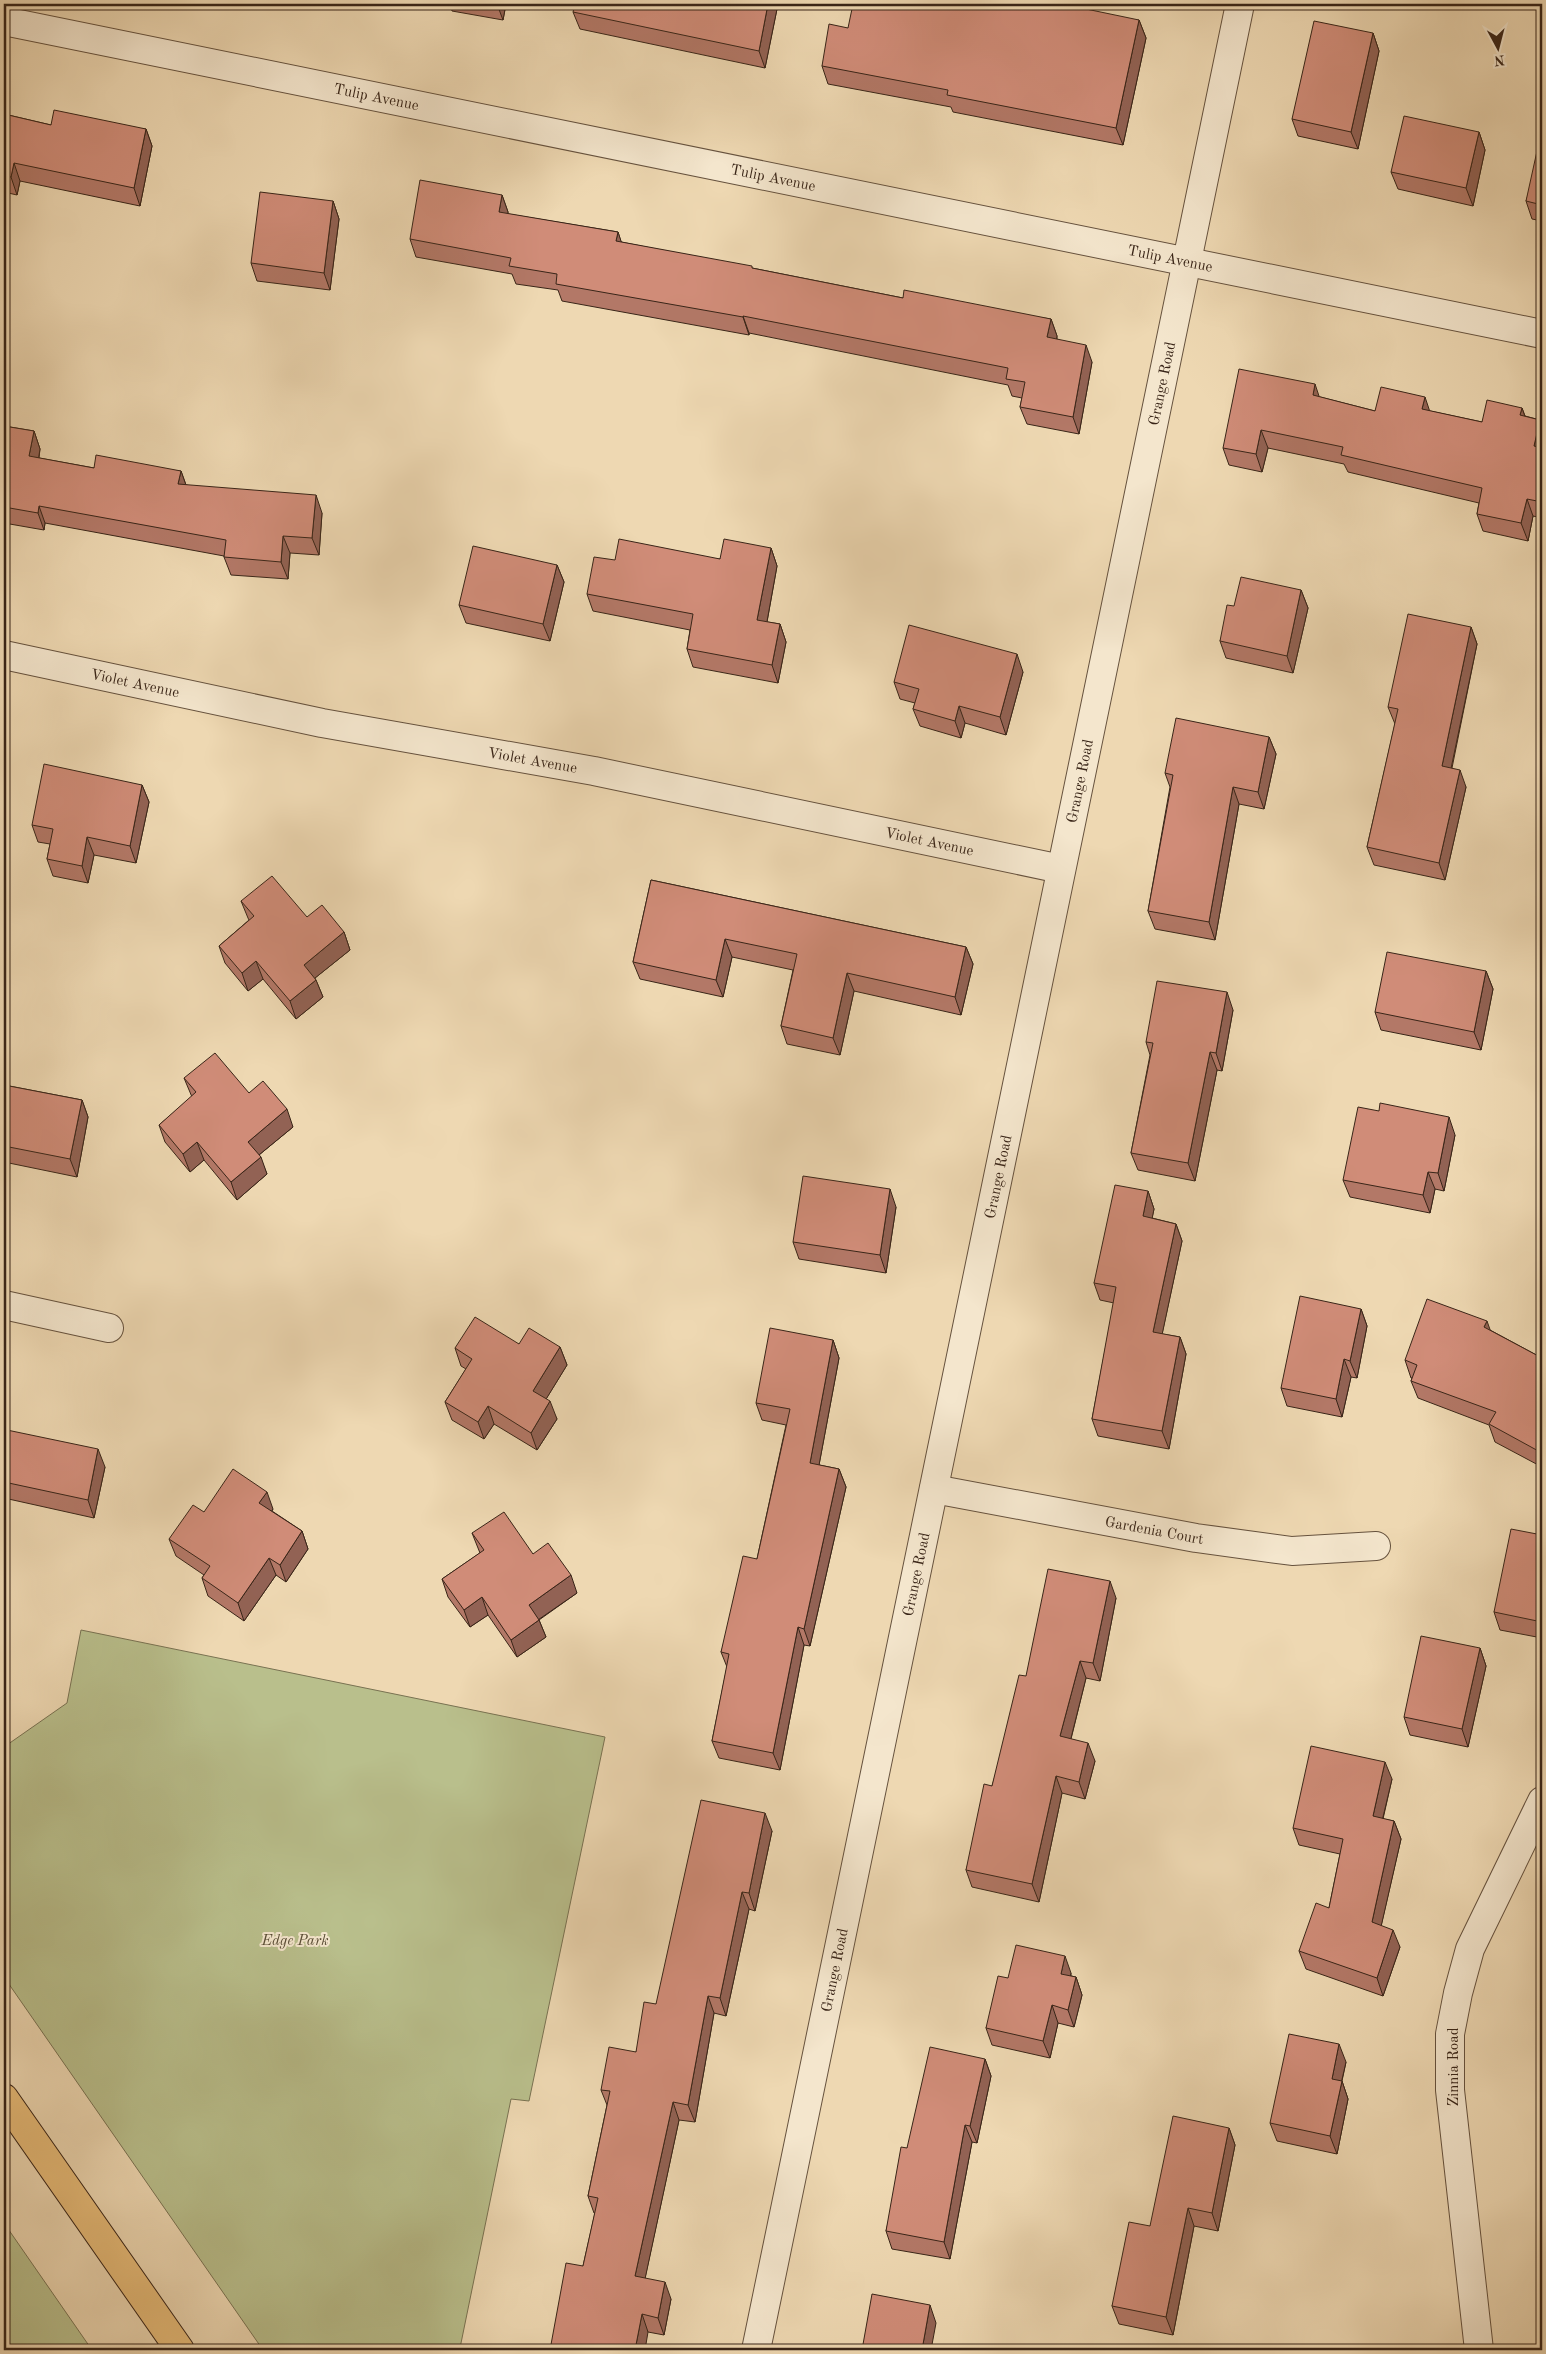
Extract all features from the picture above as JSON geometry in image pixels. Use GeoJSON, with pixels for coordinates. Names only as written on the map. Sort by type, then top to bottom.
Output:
{"type":"FeatureCollection","features":[{"type":"Feature","properties":{"kind":"main road"},"geometry":{"type":"LineString","coordinates":[[4,2098],[180,2350]]}},
{"type":"Feature","properties":{"kind":"street","name":"Grange Road"},"geometry":{"type":"LineString","coordinates":[[756,2350],[1240,4]]}},
{"type":"Feature","properties":{"kind":"street","name":"Tulip Avenue"},"geometry":{"type":"LineString","coordinates":[[4,20],[1188,260],[1542,334]]}},
{"type":"Feature","properties":{"kind":"street","name":"Violet Avenue"},"geometry":{"type":"LineString","coordinates":[[4,656],[322,723],[594,771],[1061,869]]}},
{"type":"Feature","properties":{"kind":"street"},"geometry":{"type":"LineString","coordinates":[[4,1305],[109,1328]]}},
{"type":"Feature","properties":{"kind":"street","name":"Gardenia Court"},"geometry":{"type":"LineString","coordinates":[[934,1489],[1196,1538],[1292,1551],[1376,1546]]}},
{"type":"Feature","properties":{"kind":"street","name":"Zinnia Road"},"geometry":{"type":"LineString","coordinates":[[1479,2350],[1450,2090],[1450,2034],[1470,1949],[1542,1800]]}},
{"type":"Feature","properties":{"kind":"green space","name":"Edge Park"},"geometry":{"type":"Polygon","coordinates":[[[81,1630],[605,1737],[529,2101],[511,2099],[460,2348],[456,2350],[263,2350],[4,1977],[4,1747],[67,1703],[81,1630]]]}},
{"type":"Feature","properties":{"kind":"green space"},"geometry":{"type":"Polygon","coordinates":[[[4,2223],[92,2350],[4,2350],[4,2223]]]}},
{"type":"Feature","properties":{"kind":"building"},"geometry":{"type":"Polygon","coordinates":[[[575,4],[768,4],[759,51],[573,12],[575,4]]]}},
{"type":"Feature","properties":{"kind":"building"},"geometry":{"type":"Polygon","coordinates":[[[853,4],[1062,4],[1139,20],[1116,128],[947,95],[948,90],[822,66],[829,24],[848,28],[853,4]]]}},
{"type":"Feature","properties":{"kind":"building"},"geometry":{"type":"Polygon","coordinates":[[[1314,21],[1373,33],[1351,132],[1292,119],[1314,21]]]}},
{"type":"Feature","properties":{"kind":"building"},"geometry":{"type":"Polygon","coordinates":[[[54,110],[146,129],[134,188],[14,163],[11,177],[4,176],[4,114],[51,125],[54,110]]]}},
{"type":"Feature","properties":{"kind":"building"},"geometry":{"type":"Polygon","coordinates":[[[1404,116],[1479,132],[1466,188],[1391,172],[1404,116]]]}},
{"type":"Feature","properties":{"kind":"building"},"geometry":{"type":"Polygon","coordinates":[[[1537,151],[1542,152],[1542,205],[1526,201],[1537,151]]]}},
{"type":"Feature","properties":{"kind":"building"},"geometry":{"type":"Polygon","coordinates":[[[420,180],[502,195],[499,212],[618,232],[616,241],[752,266],[752,268],[903,298],[904,290],[1051,319],[1047,337],[1086,345],[1073,417],[1020,407],[1025,382],[1006,379],[1008,368],[743,316],[556,284],[557,274],[509,266],[511,258],[410,239],[420,180]]]}},
{"type":"Feature","properties":{"kind":"building"},"geometry":{"type":"Polygon","coordinates":[[[260,192],[333,201],[324,273],[251,263],[260,192]]]}},
{"type":"Feature","properties":{"kind":"building"},"geometry":{"type":"Polygon","coordinates":[[[1239,369],[1315,384],[1313,395],[1375,411],[1381,387],[1425,397],[1422,409],[1482,422],[1487,400],[1522,408],[1520,415],[1540,420],[1534,446],[1542,448],[1542,502],[1527,499],[1521,523],[1477,514],[1482,488],[1341,455],[1343,447],[1261,430],[1256,454],[1223,448],[1239,369]]]}},
{"type":"Feature","properties":{"kind":"building"},"geometry":{"type":"Polygon","coordinates":[[[4,426],[34,431],[29,456],[94,468],[96,455],[181,471],[178,484],[316,495],[312,538],[283,536],[281,562],[224,557],[226,540],[39,506],[38,513],[4,507],[4,426]]]}},
{"type":"Feature","properties":{"kind":"building"},"geometry":{"type":"Polygon","coordinates":[[[619,539],[720,559],[724,539],[771,548],[757,620],[780,624],[772,665],[687,649],[693,614],[587,594],[594,557],[615,560],[619,539]]]}},
{"type":"Feature","properties":{"kind":"building"},"geometry":{"type":"Polygon","coordinates":[[[473,546],[557,565],[543,624],[459,605],[473,546]]]}},
{"type":"Feature","properties":{"kind":"building"},"geometry":{"type":"Polygon","coordinates":[[[1241,577],[1301,590],[1287,656],[1220,641],[1227,605],[1234,606],[1241,577]]]}},
{"type":"Feature","properties":{"kind":"building"},"geometry":{"type":"Polygon","coordinates":[[[1408,614],[1471,627],[1442,766],[1460,770],[1439,863],[1367,847],[1398,709],[1388,707],[1408,614]]]}},
{"type":"Feature","properties":{"kind":"building"},"geometry":{"type":"Polygon","coordinates":[[[909,625],[1017,654],[1000,717],[959,706],[955,721],[913,709],[919,689],[894,682],[909,625]]]}},
{"type":"Feature","properties":{"kind":"building"},"geometry":{"type":"Polygon","coordinates":[[[1176,718],[1269,737],[1258,792],[1233,787],[1209,922],[1148,911],[1173,775],[1165,773],[1176,718]]]}},
{"type":"Feature","properties":{"kind":"building"},"geometry":{"type":"Polygon","coordinates":[[[44,764],[142,785],[130,846],[87,837],[82,866],[47,859],[53,829],[32,825],[44,764]]]}},
{"type":"Feature","properties":{"kind":"building"},"geometry":{"type":"Polygon","coordinates":[[[272,876],[307,917],[322,905],[344,932],[304,965],[316,980],[290,1001],[256,961],[242,973],[219,946],[254,916],[241,901],[272,876]]]}},
{"type":"Feature","properties":{"kind":"building"},"geometry":{"type":"Polygon","coordinates":[[[651,880],[966,947],[955,997],[847,973],[833,1038],[781,1026],[797,954],[725,939],[716,980],[633,962],[651,880]]]}},
{"type":"Feature","properties":{"kind":"building"},"geometry":{"type":"Polygon","coordinates":[[[1387,952],[1486,971],[1474,1032],[1375,1012],[1387,952]]]}},
{"type":"Feature","properties":{"kind":"building"},"geometry":{"type":"Polygon","coordinates":[[[1157,981],[1227,992],[1216,1053],[1210,1052],[1188,1163],[1131,1153],[1153,1043],[1146,1042],[1157,981]]]}},
{"type":"Feature","properties":{"kind":"building"},"geometry":{"type":"Polygon","coordinates":[[[215,1053],[249,1093],[263,1081],[287,1109],[248,1142],[261,1157],[231,1182],[197,1142],[183,1154],[159,1125],[196,1092],[184,1078],[215,1053]]]}},
{"type":"Feature","properties":{"kind":"building"},"geometry":{"type":"Polygon","coordinates":[[[4,1085],[82,1100],[70,1159],[4,1146],[4,1085]]]}},
{"type":"Feature","properties":{"kind":"building"},"geometry":{"type":"Polygon","coordinates":[[[1380,1103],[1449,1117],[1438,1173],[1428,1172],[1423,1195],[1343,1180],[1358,1107],[1379,1111],[1380,1103]]]}},
{"type":"Feature","properties":{"kind":"building"},"geometry":{"type":"Polygon","coordinates":[[[1542,1140],[1542,1163],[1537,1162],[1542,1140]]]}},
{"type":"Feature","properties":{"kind":"building"},"geometry":{"type":"Polygon","coordinates":[[[803,1176],[890,1189],[880,1255],[793,1242],[803,1176]]]}},
{"type":"Feature","properties":{"kind":"building"},"geometry":{"type":"Polygon","coordinates":[[[1115,1185],[1148,1191],[1143,1216],[1176,1224],[1153,1332],[1180,1337],[1162,1431],[1092,1419],[1116,1287],[1094,1283],[1115,1185]]]}},
{"type":"Feature","properties":{"kind":"building"},"geometry":{"type":"Polygon","coordinates":[[[1300,1296],[1361,1309],[1350,1361],[1344,1359],[1336,1399],[1281,1388],[1300,1296]]]}},
{"type":"Feature","properties":{"kind":"building"},"geometry":{"type":"Polygon","coordinates":[[[1427,1299],[1487,1321],[1484,1327],[1542,1358],[1542,1453],[1489,1424],[1496,1412],[1411,1381],[1417,1365],[1405,1360],[1427,1299]]]}},
{"type":"Feature","properties":{"kind":"building"},"geometry":{"type":"Polygon","coordinates":[[[475,1317],[519,1344],[529,1328],[560,1347],[533,1391],[550,1401],[531,1433],[488,1406],[478,1422],[445,1402],[472,1359],[455,1348],[475,1317]]]}},
{"type":"Feature","properties":{"kind":"building"},"geometry":{"type":"Polygon","coordinates":[[[770,1328],[833,1340],[810,1463],[839,1469],[804,1629],[798,1627],[773,1753],[712,1741],[729,1654],[721,1652],[743,1556],[757,1559],[790,1409],[756,1403],[770,1328]]]}},
{"type":"Feature","properties":{"kind":"building"},"geometry":{"type":"Polygon","coordinates":[[[7,1430],[98,1449],[88,1500],[4,1482],[4,1444],[7,1430]]]}},
{"type":"Feature","properties":{"kind":"building"},"geometry":{"type":"Polygon","coordinates":[[[233,1469],[267,1492],[259,1503],[302,1531],[280,1565],[269,1558],[238,1603],[202,1578],[210,1566],[169,1539],[193,1505],[204,1512],[233,1469]]]}},
{"type":"Feature","properties":{"kind":"building"},"geometry":{"type":"Polygon","coordinates":[[[504,1512],[533,1554],[548,1543],[571,1575],[529,1605],[539,1620],[511,1640],[482,1597],[464,1610],[442,1579],[484,1550],[472,1533],[504,1512]]]}},
{"type":"Feature","properties":{"kind":"building"},"geometry":{"type":"Polygon","coordinates":[[[1511,1529],[1542,1535],[1542,1622],[1494,1612],[1511,1529]]]}},
{"type":"Feature","properties":{"kind":"building"},"geometry":{"type":"Polygon","coordinates":[[[1048,1569],[1110,1581],[1093,1663],[1080,1661],[1060,1736],[1088,1743],[1079,1782],[1056,1776],[1032,1884],[966,1870],[984,1784],[992,1786],[1019,1675],[1026,1676],[1048,1569]]]}},
{"type":"Feature","properties":{"kind":"building"},"geometry":{"type":"Polygon","coordinates":[[[1421,1636],[1480,1648],[1462,1729],[1404,1717],[1421,1636]]]}},
{"type":"Feature","properties":{"kind":"building"},"geometry":{"type":"Polygon","coordinates":[[[1311,1746],[1385,1762],[1373,1816],[1394,1821],[1372,1922],[1393,1930],[1377,1978],[1299,1951],[1316,1903],[1329,1908],[1343,1839],[1293,1828],[1311,1746]]]}},
{"type":"Feature","properties":{"kind":"building"},"geometry":{"type":"Polygon","coordinates":[[[701,1800],[765,1813],[749,1893],[742,1892],[720,1998],[708,1996],[688,2105],[673,2102],[635,2276],[665,2282],[658,2318],[642,2314],[635,2350],[550,2350],[566,2263],[583,2266],[598,2198],[588,2196],[610,2091],[601,2090],[609,2047],[636,2052],[644,2002],[656,2004],[701,1800]]]}},
{"type":"Feature","properties":{"kind":"building"},"geometry":{"type":"Polygon","coordinates":[[[1016,1945],[1065,1956],[1061,1974],[1076,1977],[1068,2010],[1052,2005],[1043,2041],[986,2028],[998,1976],[1008,1978],[1016,1945]]]}},
{"type":"Feature","properties":{"kind":"building"},"geometry":{"type":"Polygon","coordinates":[[[1289,2034],[1339,2044],[1332,2079],[1342,2081],[1330,2136],[1270,2123],[1289,2034]]]}},
{"type":"Feature","properties":{"kind":"building"},"geometry":{"type":"Polygon","coordinates":[[[930,2047],[985,2059],[970,2126],[965,2125],[944,2242],[886,2231],[901,2147],[907,2148],[930,2047]]]}},
{"type":"Feature","properties":{"kind":"building"},"geometry":{"type":"Polygon","coordinates":[[[1173,2116],[1229,2128],[1212,2213],[1188,2208],[1166,2317],[1112,2306],[1129,2222],[1150,2226],[1173,2116]]]}},
{"type":"Feature","properties":{"kind":"building"},"geometry":{"type":"Polygon","coordinates":[[[872,2294],[930,2305],[922,2350],[862,2350],[872,2294]]]}}]}
